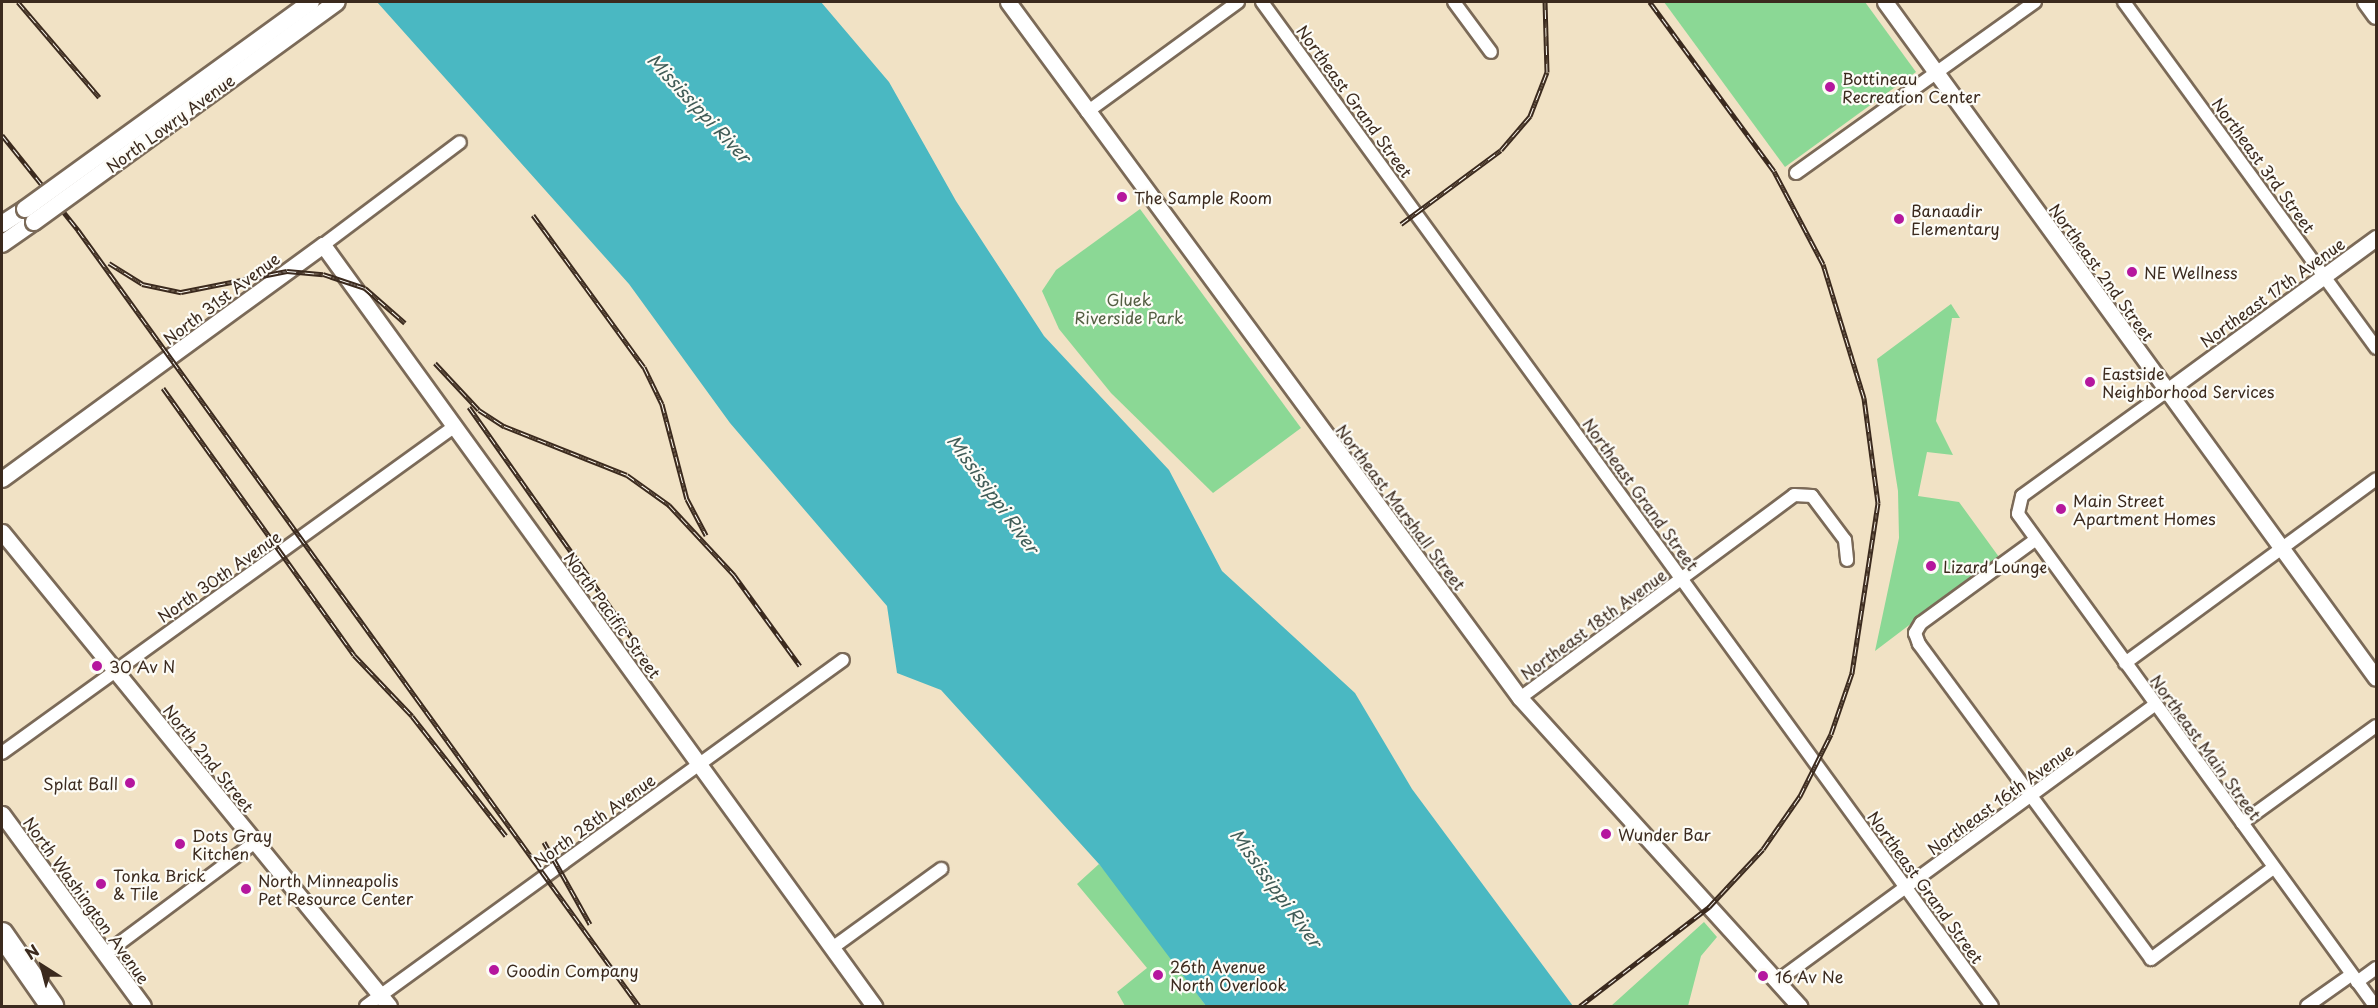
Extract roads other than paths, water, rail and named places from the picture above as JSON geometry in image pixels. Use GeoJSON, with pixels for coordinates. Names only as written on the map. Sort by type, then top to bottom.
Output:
{"type":"FeatureCollection","features":[{"type":"Feature","properties":{"kind":"highway"},"geometry":{"type":"LineString","coordinates":[[2,934],[52,1006]]}},
{"type":"Feature","properties":{"kind":"main road","name":"North Lowry Avenue"},"geometry":{"type":"LineString","coordinates":[[2,244],[29,215],[311,2]]}},
{"type":"Feature","properties":{"kind":"main road","name":"North Lowry Avenue"},"geometry":{"type":"LineString","coordinates":[[2,224],[29,215],[337,2]]}},
{"type":"Feature","properties":{"kind":"street","name":"Northeast Marshall Street"},"geometry":{"type":"LineString","coordinates":[[1008,2],[1521,698],[1799,1006]]}},
{"type":"Feature","properties":{"kind":"street"},"geometry":{"type":"LineString","coordinates":[[1087,112],[1238,2]]}},
{"type":"Feature","properties":{"kind":"street","name":"Northeast Grand Street"},"geometry":{"type":"LineString","coordinates":[[1262,2],[1992,1006]]}},
{"type":"Feature","properties":{"kind":"street"},"geometry":{"type":"LineString","coordinates":[[1454,2],[1491,52]]}},
{"type":"Feature","properties":{"kind":"street","name":"Northeast 2nd Street"},"geometry":{"type":"LineString","coordinates":[[1885,2],[2376,678]]}},
{"type":"Feature","properties":{"kind":"street"},"geometry":{"type":"LineString","coordinates":[[1796,173],[2035,2]]}},
{"type":"Feature","properties":{"kind":"street","name":"Northeast 3rd Street"},"geometry":{"type":"LineString","coordinates":[[2124,2],[2376,348]]}},
{"type":"Feature","properties":{"kind":"street","name":"North 31st Avenue"},"geometry":{"type":"LineString","coordinates":[[2,479],[460,142]]}},
{"type":"Feature","properties":{"kind":"street","name":"Northeast 17th Avenue"},"geometry":{"type":"LineString","coordinates":[[2017,504],[2376,238]]}},
{"type":"Feature","properties":{"kind":"street","name":"North Pacific Street"},"geometry":{"type":"LineString","coordinates":[[323,245],[874,1006]]}},
{"type":"Feature","properties":{"kind":"street","name":"North 30th Avenue"},"geometry":{"type":"LineString","coordinates":[[2,753],[455,426]]}},
{"type":"Feature","properties":{"kind":"street"},"geometry":{"type":"LineString","coordinates":[[2125,663],[2376,479]]}},
{"type":"Feature","properties":{"kind":"street","name":"Northeast 18th Avenue"},"geometry":{"type":"LineString","coordinates":[[1521,698],[1682,578],[1802,493],[1812,496],[1845,540],[1847,560]]}},
{"type":"Feature","properties":{"kind":"street","name":"Northeast Main Street"},"geometry":{"type":"LineString","coordinates":[[2017,504],[2035,540],[2375,1006]]}},
{"type":"Feature","properties":{"kind":"street","name":"North 2nd Street"},"geometry":{"type":"LineString","coordinates":[[2,532],[385,1001]]}},
{"type":"Feature","properties":{"kind":"street"},"geometry":{"type":"LineString","coordinates":[[2035,540],[1915,633],[2030,796],[2151,959],[2273,868]]}},
{"type":"Feature","properties":{"kind":"street","name":"North 28th Avenue"},"geometry":{"type":"LineString","coordinates":[[366,1006],[385,1001],[698,764],[843,660]]}},
{"type":"Feature","properties":{"kind":"street","name":"Northeast 16th Avenue"},"geometry":{"type":"LineString","coordinates":[[1776,982],[2155,705]]}},
{"type":"Feature","properties":{"kind":"street"},"geometry":{"type":"LineString","coordinates":[[2242,823],[2376,726]]}},
{"type":"Feature","properties":{"kind":"street","name":"North Washington Avenue"},"geometry":{"type":"LineString","coordinates":[[2,814],[143,1006]]}},
{"type":"Feature","properties":{"kind":"street"},"geometry":{"type":"LineString","coordinates":[[105,954],[254,843]]}},
{"type":"Feature","properties":{"kind":"street"},"geometry":{"type":"LineString","coordinates":[[832,948],[941,869]]}},
{"type":"Feature","properties":{"kind":"street"},"geometry":{"type":"LineString","coordinates":[[2307,1006],[2376,968]]}},
{"type":"Feature","properties":{"kind":"water","name":"Mississippi River"},"geometry":{"type":"Polygon","coordinates":[[[377,2],[821,2],[889,82],[956,201],[1044,336],[1169,470],[1222,571],[1355,693],[1412,789],[1573,1006],[1206,1006],[1099,864],[941,690],[897,673],[887,606],[730,423],[629,284],[377,2]]]}},
{"type":"Feature","properties":{"kind":"railway"},"geometry":{"type":"LineString","coordinates":[[18,2],[99,97]]}},
{"type":"Feature","properties":{"kind":"railway"},"geometry":{"type":"LineString","coordinates":[[1401,224],[1501,150],[1530,116],[1547,72],[1545,2]]}},
{"type":"Feature","properties":{"kind":"railway"},"geometry":{"type":"LineString","coordinates":[[1580,1006],[1709,907],[1763,849],[1800,796],[1831,734],[1852,673],[1878,503],[1864,398],[1823,264],[1774,171],[1650,2]]}},
{"type":"Feature","properties":{"kind":"railway"},"geometry":{"type":"LineString","coordinates":[[2,135],[78,230],[639,1006]]}},
{"type":"Feature","properties":{"kind":"railway"},"geometry":{"type":"LineString","coordinates":[[533,215],[644,367],[662,404],[687,499],[706,535]]}},
{"type":"Feature","properties":{"kind":"railway"},"geometry":{"type":"LineString","coordinates":[[109,263],[142,284],[181,292],[287,271],[323,274],[365,288],[405,323]]}},
{"type":"Feature","properties":{"kind":"railway"},"geometry":{"type":"LineString","coordinates":[[435,363],[479,410],[504,426],[627,475],[669,505],[734,575],[800,666]]}},
{"type":"Feature","properties":{"kind":"railway"},"geometry":{"type":"LineString","coordinates":[[163,388],[354,655],[412,716],[506,836]]}},
{"type":"Feature","properties":{"kind":"railway"},"geometry":{"type":"LineString","coordinates":[[469,407],[647,659]]}},
{"type":"Feature","properties":{"kind":"railway"},"geometry":{"type":"LineString","coordinates":[[544,842],[590,924]]}},
{"type":"Feature","properties":{"kind":"place","name":"Bottineau Recreation Center"},"geometry":{"type":"Point","coordinates":[1830,87]}},
{"type":"Feature","properties":{"kind":"place","name":"The Sample Room"},"geometry":{"type":"Point","coordinates":[1122,197]}},
{"type":"Feature","properties":{"kind":"place","name":"Banaadir Elementary"},"geometry":{"type":"Point","coordinates":[1899,219]}},
{"type":"Feature","properties":{"kind":"place","name":"NE Wellness"},"geometry":{"type":"Point","coordinates":[2132,272]}},
{"type":"Feature","properties":{"kind":"place","name":"Eastside Neighborhood Services"},"geometry":{"type":"Point","coordinates":[2090,382]}},
{"type":"Feature","properties":{"kind":"place","name":"Main Street Apartment Homes"},"geometry":{"type":"Point","coordinates":[2061,509]}},
{"type":"Feature","properties":{"kind":"place","name":"Lizard Lounge"},"geometry":{"type":"Point","coordinates":[1931,566]}},
{"type":"Feature","properties":{"kind":"place","name":"30 Av N"},"geometry":{"type":"Point","coordinates":[97,666]}},
{"type":"Feature","properties":{"kind":"place","name":"Splat Ball"},"geometry":{"type":"Point","coordinates":[130,783]}},
{"type":"Feature","properties":{"kind":"place","name":"Wunder Bar"},"geometry":{"type":"Point","coordinates":[1606,834]}},
{"type":"Feature","properties":{"kind":"place","name":"Dots Gray Kitchen"},"geometry":{"type":"Point","coordinates":[180,844]}},
{"type":"Feature","properties":{"kind":"place","name":"Tonka Brick & Tile"},"geometry":{"type":"Point","coordinates":[101,884]}},
{"type":"Feature","properties":{"kind":"place","name":"North Minneapolis Pet Resource Center"},"geometry":{"type":"Point","coordinates":[246,889]}},
{"type":"Feature","properties":{"kind":"place","name":"Goodin Company"},"geometry":{"type":"Point","coordinates":[494,970]}},
{"type":"Feature","properties":{"kind":"place","name":"26th Avenue North Overlook"},"geometry":{"type":"Point","coordinates":[1158,975]}},
{"type":"Feature","properties":{"kind":"place","name":"16 Av Ne"},"geometry":{"type":"Point","coordinates":[1763,976]}},
{"type":"Feature","properties":{"kind":"park label","name":"Gluek Riverside Park"},"geometry":{"type":"Point","coordinates":[1129,308]}}]}
